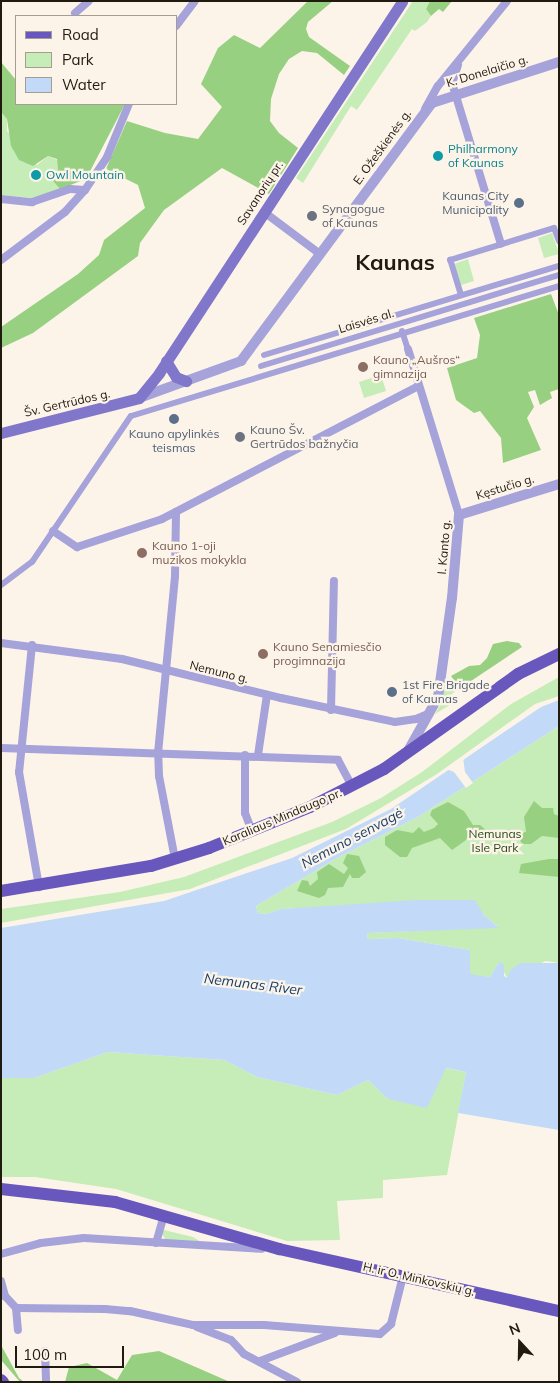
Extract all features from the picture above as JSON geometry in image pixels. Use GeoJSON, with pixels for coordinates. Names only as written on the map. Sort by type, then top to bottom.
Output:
{"type":"FeatureCollection","features":[{"type":"Feature","properties":{"kind":"main road","name":"Savanorių pr."},"geometry":{"type":"LineString","coordinates":[[139,398],[166,361],[402,1]]}},
{"type":"Feature","properties":{"kind":"main road"},"geometry":{"type":"LineString","coordinates":[[166,361],[176,377],[186,381]]}},
{"type":"Feature","properties":{"kind":"main road","name":"Šv. Gertrūdos g."},"geometry":{"type":"LineString","coordinates":[[1,433],[139,398]]}},
{"type":"Feature","properties":{"kind":"main road","name":"Karaliaus Mindaugo pr."},"geometry":{"type":"LineString","coordinates":[[1,891],[131,871],[175,859],[252,831],[352,786],[408,752],[518,674],[559,654]]}},
{"type":"Feature","properties":{"kind":"main road","name":"H. ir O. Minkovskių g."},"geometry":{"type":"LineString","coordinates":[[1,1189],[66,1194],[164,1215],[278,1249],[559,1311]]}},
{"type":"Feature","properties":{"kind":"street"},"geometry":{"type":"LineString","coordinates":[[75,13],[89,1]]}},
{"type":"Feature","properties":{"kind":"street"},"geometry":{"type":"LineString","coordinates":[[178,23],[195,1]]}},
{"type":"Feature","properties":{"kind":"street","name":"E. Ožeškienės g."},"geometry":{"type":"LineString","coordinates":[[186,381],[236,365],[248,354],[425,110],[438,86],[458,65],[507,1]]}},
{"type":"Feature","properties":{"kind":"street","name":"K. Donelaičio g."},"geometry":{"type":"LineString","coordinates":[[425,110],[432,103],[455,94],[559,62]]}},
{"type":"Feature","properties":{"kind":"street","name":"E. Ožeškienės g."},"geometry":{"type":"LineString","coordinates":[[455,94],[452,83],[458,65]]}},
{"type":"Feature","properties":{"kind":"street"},"geometry":{"type":"LineString","coordinates":[[455,94],[501,244]]}},
{"type":"Feature","properties":{"kind":"street"},"geometry":{"type":"LineString","coordinates":[[1,260],[66,212],[85,190],[107,157],[129,105]]}},
{"type":"Feature","properties":{"kind":"street"},"geometry":{"type":"LineString","coordinates":[[1,199],[32,202],[70,189],[85,190]]}},
{"type":"Feature","properties":{"kind":"street"},"geometry":{"type":"LineString","coordinates":[[264,212],[320,254]]}},
{"type":"Feature","properties":{"kind":"street"},"geometry":{"type":"LineString","coordinates":[[473,315],[469,303],[463,295],[450,260],[554,228],[559,241]]}},
{"type":"Feature","properties":{"kind":"street"},"geometry":{"type":"LineString","coordinates":[[264,356],[559,266]]}},
{"type":"Feature","properties":{"kind":"street"},"geometry":{"type":"LineString","coordinates":[[543,270],[550,291]]}},
{"type":"Feature","properties":{"kind":"street","name":"Laisvės al."},"geometry":{"type":"LineString","coordinates":[[261,366],[559,275]]}},
{"type":"Feature","properties":{"kind":"street"},"geometry":{"type":"LineString","coordinates":[[1,585],[32,562],[131,416],[402,333],[473,315],[550,291],[559,286]]}},
{"type":"Feature","properties":{"kind":"street","name":"I. Kanto g."},"geometry":{"type":"LineString","coordinates":[[396,315],[459,515],[452,598],[438,697],[408,752]]}},
{"type":"Feature","properties":{"kind":"street"},"geometry":{"type":"LineString","coordinates":[[264,356],[276,372]]}},
{"type":"Feature","properties":{"kind":"street"},"geometry":{"type":"LineString","coordinates":[[257,378],[264,356]]}},
{"type":"Feature","properties":{"kind":"street"},"geometry":{"type":"LineString","coordinates":[[139,398],[186,381]]}},
{"type":"Feature","properties":{"kind":"street"},"geometry":{"type":"LineString","coordinates":[[53,531],[77,547],[176,512],[419,386]]}},
{"type":"Feature","properties":{"kind":"street","name":"Kęstučio g."},"geometry":{"type":"LineString","coordinates":[[459,515],[559,484]]}},
{"type":"Feature","properties":{"kind":"street"},"geometry":{"type":"LineString","coordinates":[[175,859],[167,826],[158,753],[175,576],[176,512]]}},
{"type":"Feature","properties":{"kind":"street"},"geometry":{"type":"LineString","coordinates":[[331,710],[334,581]]}},
{"type":"Feature","properties":{"kind":"street","name":"Nemuno g."},"geometry":{"type":"LineString","coordinates":[[1,643],[32,645],[166,670],[331,710],[395,722],[416,720],[430,713]]}},
{"type":"Feature","properties":{"kind":"street"},"geometry":{"type":"LineString","coordinates":[[32,645],[21,748],[21,792],[39,886]]}},
{"type":"Feature","properties":{"kind":"street"},"geometry":{"type":"LineString","coordinates":[[258,755],[267,695]]}},
{"type":"Feature","properties":{"kind":"street"},"geometry":{"type":"LineString","coordinates":[[1,748],[258,755],[338,760],[352,786]]}},
{"type":"Feature","properties":{"kind":"street"},"geometry":{"type":"LineString","coordinates":[[245,755],[246,812],[252,831]]}},
{"type":"Feature","properties":{"kind":"street"},"geometry":{"type":"LineString","coordinates":[[156,1243],[164,1215]]}},
{"type":"Feature","properties":{"kind":"street","name":"H. ir O. Minkovskių g."},"geometry":{"type":"LineString","coordinates":[[1,1254],[62,1240],[278,1249]]}},
{"type":"Feature","properties":{"kind":"street"},"geometry":{"type":"LineString","coordinates":[[193,1325],[380,1334],[387,1330],[403,1276]]}},
{"type":"Feature","properties":{"kind":"street"},"geometry":{"type":"LineString","coordinates":[[1,1281],[5,1296],[16,1308],[18,1330]]}},
{"type":"Feature","properties":{"kind":"street"},"geometry":{"type":"LineString","coordinates":[[16,1308],[130,1310],[193,1325],[231,1340],[244,1354],[297,1382]]}},
{"type":"Feature","properties":{"kind":"street"},"geometry":{"type":"LineString","coordinates":[[260,1361],[339,1331]]}},
{"type":"Feature","properties":{"kind":"street"},"geometry":{"type":"LineString","coordinates":[[45,1351],[46,1380]]}},
{"type":"Feature","properties":{"kind":"green space"},"geometry":{"type":"Polygon","coordinates":[[[308,1],[333,1],[308,22],[306,29],[309,37],[350,66],[344,75],[317,53],[302,51],[289,59],[279,74],[271,99],[270,121],[279,133],[298,148],[269,194],[222,168],[164,210],[140,243],[138,256],[33,333],[1,348],[1,327],[78,274],[99,255],[104,240],[145,208],[138,185],[106,169],[127,121],[165,133],[198,139],[222,107],[201,84],[218,48],[234,35],[260,48],[308,1]]]}},
{"type":"Feature","properties":{"kind":"green space"},"geometry":{"type":"Polygon","coordinates":[[[413,1],[430,1],[426,9],[431,16],[427,22],[415,31],[412,29],[357,110],[351,106],[303,183],[296,178],[413,1]]]}},
{"type":"Feature","properties":{"kind":"green space"},"geometry":{"type":"Polygon","coordinates":[[[430,1],[452,1],[443,12],[439,9],[431,16],[426,9],[430,1]]]}},
{"type":"Feature","properties":{"kind":"green space"},"geometry":{"type":"Polygon","coordinates":[[[1,62],[15,79],[15,105],[124,105],[86,179],[60,189],[49,176],[58,171],[57,159],[48,156],[33,166],[19,160],[11,146],[7,119],[1,112],[1,62]]]}},
{"type":"Feature","properties":{"kind":"green space"},"geometry":{"type":"Polygon","coordinates":[[[1,112],[7,119],[7,131],[37,165],[48,156],[57,160],[60,189],[31,198],[1,195],[1,112]]]}},
{"type":"Feature","properties":{"kind":"green space"},"geometry":{"type":"Polygon","coordinates":[[[552,233],[559,254],[544,258],[538,238],[552,233]]]}},
{"type":"Feature","properties":{"kind":"green space"},"geometry":{"type":"Polygon","coordinates":[[[468,259],[474,281],[461,285],[454,264],[468,259]]]}},
{"type":"Feature","properties":{"kind":"green space"},"geometry":{"type":"Polygon","coordinates":[[[551,294],[559,315],[559,389],[550,392],[552,398],[540,405],[535,390],[528,392],[534,407],[527,418],[541,450],[503,463],[501,438],[480,411],[474,413],[456,400],[447,368],[477,358],[480,335],[474,318],[551,294]]]}},
{"type":"Feature","properties":{"kind":"green space"},"geometry":{"type":"Polygon","coordinates":[[[381,375],[386,391],[364,398],[359,382],[381,375]]]}},
{"type":"Feature","properties":{"kind":"green space"},"geometry":{"type":"Polygon","coordinates":[[[507,641],[519,643],[522,647],[465,685],[457,684],[451,676],[469,666],[480,665],[487,658],[493,644],[507,641]]]}},
{"type":"Feature","properties":{"kind":"green space"},"geometry":{"type":"Polygon","coordinates":[[[559,677],[559,696],[535,704],[437,774],[346,829],[190,889],[1,923],[1,909],[120,892],[184,877],[332,822],[381,798],[422,772],[511,704],[559,677]]]}},
{"type":"Feature","properties":{"kind":"green space"},"geometry":{"type":"Polygon","coordinates":[[[445,678],[458,689],[447,698],[447,701],[453,703],[435,714],[441,704],[445,678]]]}},
{"type":"Feature","properties":{"kind":"green space","name":"Nemunas Isle Park"},"geometry":{"type":"Polygon","coordinates":[[[559,726],[559,963],[546,961],[507,978],[499,962],[490,977],[470,975],[470,950],[398,938],[367,939],[368,933],[498,927],[484,915],[474,900],[281,909],[266,914],[258,913],[256,906],[337,858],[418,817],[559,726]]]}},
{"type":"Feature","properties":{"kind":"green space"},"geometry":{"type":"Polygon","coordinates":[[[534,801],[542,808],[553,808],[554,814],[559,816],[559,838],[542,836],[531,844],[522,844],[517,833],[526,832],[524,817],[534,801]]]}},
{"type":"Feature","properties":{"kind":"green space"},"geometry":{"type":"Polygon","coordinates":[[[448,802],[464,811],[473,825],[480,825],[487,831],[485,838],[478,839],[471,830],[466,840],[452,850],[440,838],[412,848],[407,857],[400,857],[385,845],[385,837],[397,830],[413,833],[419,827],[424,832],[434,828],[438,824],[430,815],[432,810],[448,802]]]}},
{"type":"Feature","properties":{"kind":"green space"},"geometry":{"type":"Polygon","coordinates":[[[347,854],[359,856],[366,872],[359,878],[352,878],[350,874],[343,887],[328,888],[325,895],[319,898],[297,891],[302,880],[308,881],[310,886],[318,879],[317,872],[329,864],[344,874],[348,868],[343,863],[347,854]]]}},
{"type":"Feature","properties":{"kind":"green space"},"geometry":{"type":"Polygon","coordinates":[[[559,859],[559,877],[519,873],[521,864],[559,859]]]}},
{"type":"Feature","properties":{"kind":"green space"},"geometry":{"type":"Polygon","coordinates":[[[108,1052],[224,1060],[257,1077],[337,1095],[368,1080],[388,1099],[445,1068],[466,1072],[447,1175],[383,1180],[383,1198],[337,1201],[340,1240],[287,1241],[116,1189],[35,1177],[1,1177],[1,1078],[34,1078],[108,1052]]]}},
{"type":"Feature","properties":{"kind":"green space"},"geometry":{"type":"Polygon","coordinates":[[[164,1230],[193,1237],[201,1242],[166,1240],[162,1234],[164,1230]]]}},
{"type":"Feature","properties":{"kind":"green space"},"geometry":{"type":"Polygon","coordinates":[[[1,1345],[19,1378],[24,1382],[20,1382],[1,1360],[1,1345]]]}},
{"type":"Feature","properties":{"kind":"green space"},"geometry":{"type":"Polygon","coordinates":[[[159,1351],[230,1382],[65,1382],[69,1367],[87,1363],[117,1380],[132,1355],[159,1351]]]}},
{"type":"Feature","properties":{"kind":"water"},"geometry":{"type":"Polygon","coordinates":[[[559,700],[559,726],[418,817],[337,858],[256,906],[258,913],[266,914],[281,909],[416,900],[475,900],[484,915],[499,928],[368,933],[367,939],[398,938],[470,950],[470,974],[490,977],[499,962],[504,964],[504,976],[507,978],[511,969],[521,963],[559,963],[559,1130],[458,1113],[466,1072],[446,1068],[427,1108],[388,1099],[368,1080],[337,1095],[257,1077],[224,1060],[108,1052],[34,1078],[1,1078],[1,928],[164,901],[292,858],[391,809],[541,707],[559,700]]]}},
{"type":"Feature","properties":{"kind":"pier"},"geometry":{"type":"Polygon","coordinates":[[[463,757],[465,772],[473,783],[466,788],[454,772],[446,769],[463,757]]]}},
{"type":"Feature","properties":{"kind":"place","name":"Philharmony of Kaunas"},"geometry":{"type":"Point","coordinates":[438,156]}},
{"type":"Feature","properties":{"kind":"place","name":"Owl Mountain"},"geometry":{"type":"Point","coordinates":[36,175]}},
{"type":"Feature","properties":{"kind":"place","name":"Kaunas City Municipality"},"geometry":{"type":"Point","coordinates":[519,203]}},
{"type":"Feature","properties":{"kind":"place","name":"Synagogue of Kaunas"},"geometry":{"type":"Point","coordinates":[312,216]}},
{"type":"Feature","properties":{"kind":"place","name":"Kauno „Aušros“ gimnazija"},"geometry":{"type":"Point","coordinates":[363,367]}},
{"type":"Feature","properties":{"kind":"place","name":"Kauno apylinkės teismas"},"geometry":{"type":"Point","coordinates":[174,419]}},
{"type":"Feature","properties":{"kind":"place","name":"Kauno Šv. Gertrūdos bažnyčia"},"geometry":{"type":"Point","coordinates":[240,437]}},
{"type":"Feature","properties":{"kind":"place","name":"Kauno 1-oji muzikos mokykla"},"geometry":{"type":"Point","coordinates":[142,553]}},
{"type":"Feature","properties":{"kind":"place","name":"Kauno Senamiesčio progimnazija"},"geometry":{"type":"Point","coordinates":[263,654]}},
{"type":"Feature","properties":{"kind":"place","name":"1st Fire Brigade of Kaunas"},"geometry":{"type":"Point","coordinates":[392,692]}},
{"type":"Feature","properties":{"kind":"district","name":"Kaunas"},"geometry":{"type":"Point","coordinates":[395,263]}},
{"type":"Feature","properties":{"kind":"water label","name":"Nemuno senvagė"},"geometry":{"type":"Point","coordinates":[352,838]}},
{"type":"Feature","properties":{"kind":"water label","name":"Nemunas River"},"geometry":{"type":"Point","coordinates":[253,984]}}]}
